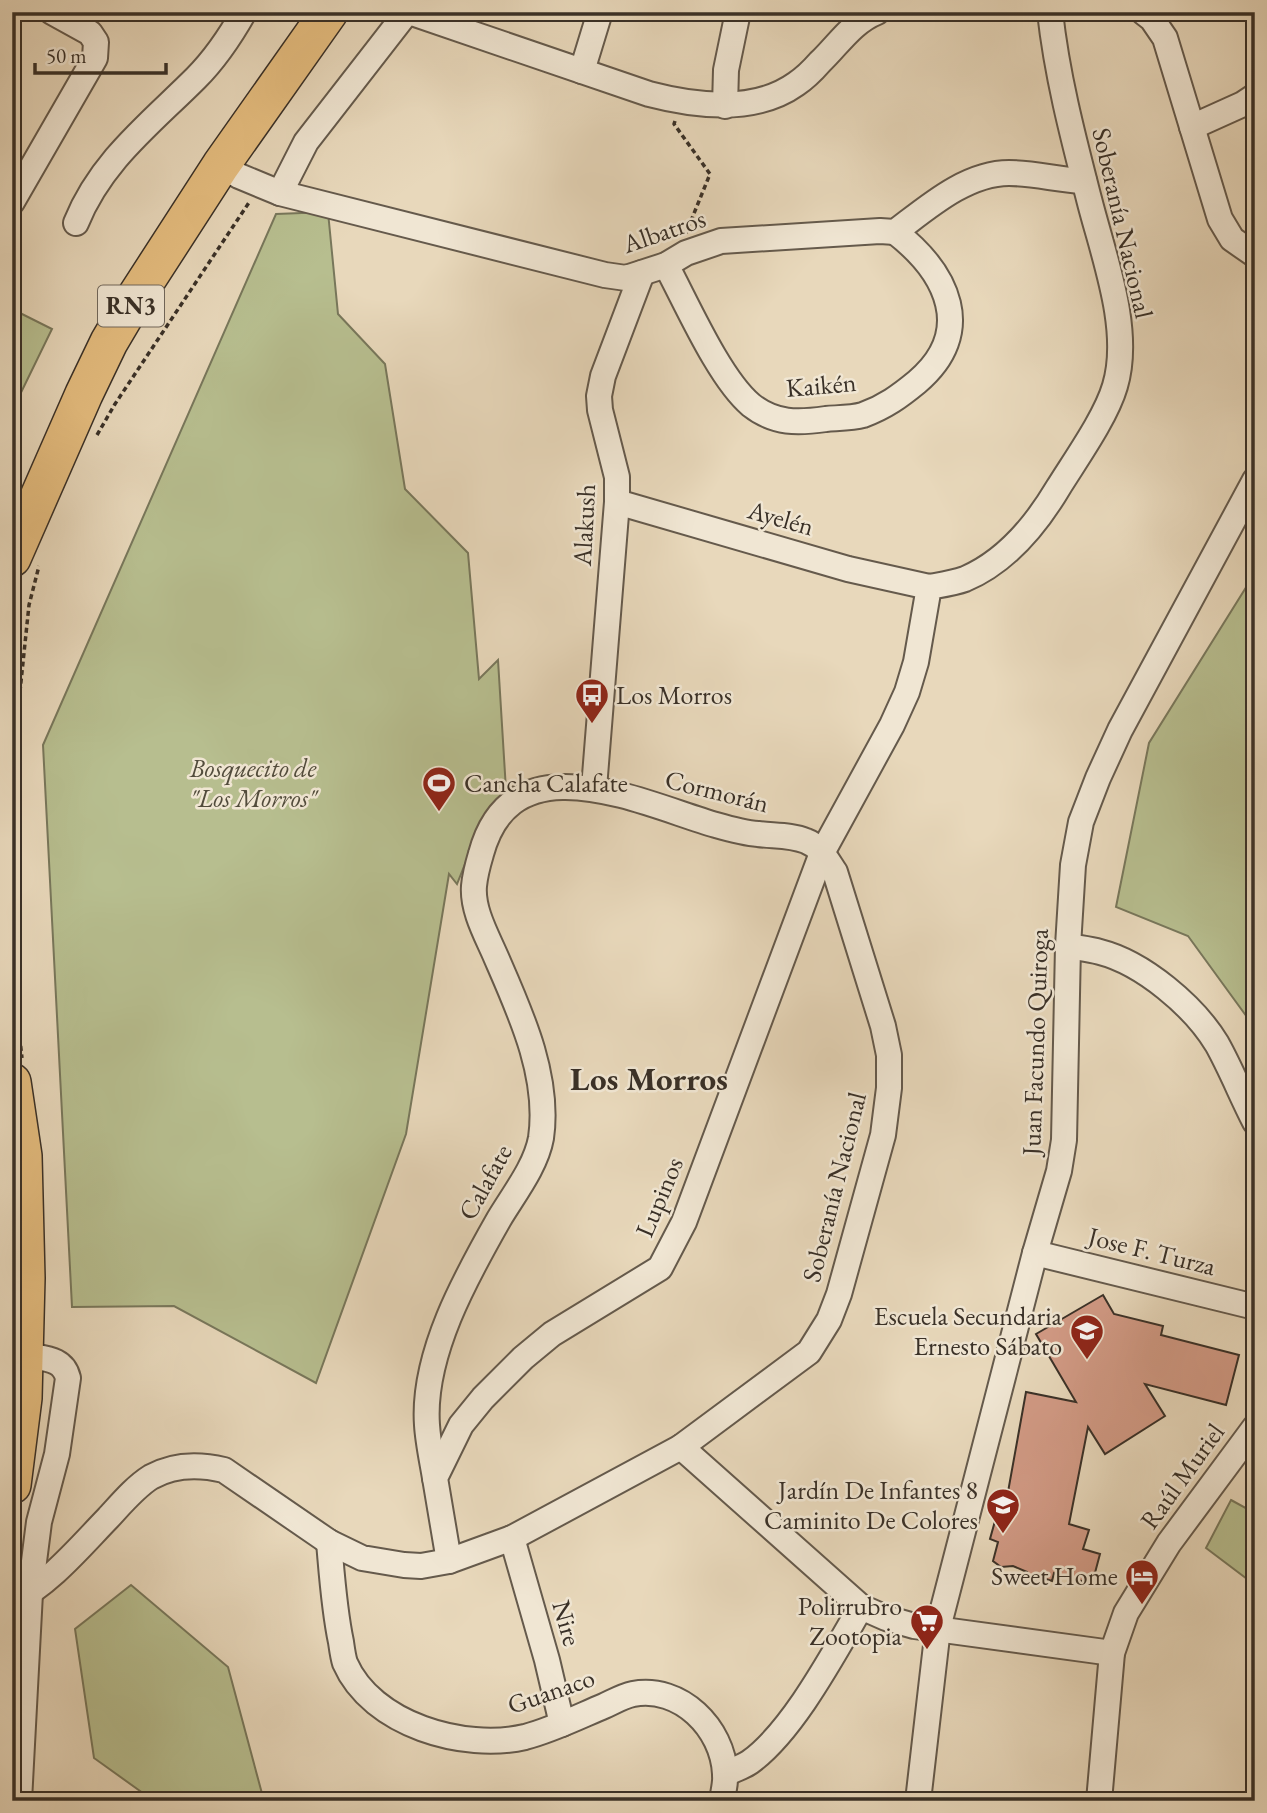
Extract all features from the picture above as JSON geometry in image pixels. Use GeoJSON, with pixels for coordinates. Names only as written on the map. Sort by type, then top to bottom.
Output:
{"type":"FeatureCollection","features":[{"type":"Feature","properties":{"kind":"highway","name":"RN3"},"geometry":{"type":"LineString","coordinates":[[250,180],[328,12]]}},
{"type":"Feature","properties":{"kind":"highway","name":"RN3"},"geometry":{"type":"LineString","coordinates":[[26,562],[57,457],[124,348],[250,180],[356,12]]}},
{"type":"Feature","properties":{"kind":"highway"},"geometry":{"type":"LineString","coordinates":[[12,1082],[26,1278],[23,1398],[12,1485]]}},
{"type":"Feature","properties":{"kind":"street"},"geometry":{"type":"LineString","coordinates":[[12,202],[95,58],[96,42],[90,33],[52,12]]}},
{"type":"Feature","properties":{"kind":"street"},"geometry":{"type":"LineString","coordinates":[[76,223],[97,180],[145,125],[197,77],[219,51],[244,12]]}},
{"type":"Feature","properties":{"kind":"street"},"geometry":{"type":"LineString","coordinates":[[250,180],[306,142],[408,12],[684,103],[725,106],[764,99],[795,85],[850,30],[877,12]]}},
{"type":"Feature","properties":{"kind":"street"},"geometry":{"type":"LineString","coordinates":[[582,71],[600,12]]}},
{"type":"Feature","properties":{"kind":"street"},"geometry":{"type":"LineString","coordinates":[[725,106],[726,69],[738,12]]}},
{"type":"Feature","properties":{"kind":"street","name":"Soberanía Nacional"},"geometry":{"type":"LineString","coordinates":[[929,587],[965,579],[1000,558],[1024,536],[1042,514],[1093,432],[1115,387],[1120,357],[1117,311],[1055,58],[1050,12]]}},
{"type":"Feature","properties":{"kind":"street"},"geometry":{"type":"LineString","coordinates":[[1143,12],[1152,19],[1165,38],[1220,219],[1232,239],[1255,255]]}},
{"type":"Feature","properties":{"kind":"street"},"geometry":{"type":"LineString","coordinates":[[1192,127],[1255,96]]}},
{"type":"Feature","properties":{"kind":"street"},"geometry":{"type":"LineString","coordinates":[[895,232],[971,182],[1006,173],[1084,181]]}},
{"type":"Feature","properties":{"kind":"street","name":"Albatros"},"geometry":{"type":"LineString","coordinates":[[250,180],[605,275],[626,278],[721,241],[895,232]]}},
{"type":"Feature","properties":{"kind":"street","name":"Kaikén"},"geometry":{"type":"LineString","coordinates":[[676,259],[731,383],[750,404],[770,418],[796,423],[861,415],[894,401],[929,372],[946,347],[951,332],[944,289],[916,248],[895,232]]}},
{"type":"Feature","properties":{"kind":"street","name":"Alakush"},"geometry":{"type":"LineString","coordinates":[[594,788],[617,502],[617,477],[600,411],[599,396],[603,376],[642,273]]}},
{"type":"Feature","properties":{"kind":"street","name":"Juan Facundo Quiroga"},"geometry":{"type":"LineString","coordinates":[[918,1801],[938,1628],[1035,1253],[1056,1182],[1064,1140],[1068,946],[1075,852],[1081,822],[1120,730],[1255,480]]}},
{"type":"Feature","properties":{"kind":"street","name":"Ayelén"},"geometry":{"type":"LineString","coordinates":[[617,502],[848,569],[929,587]]}},
{"type":"Feature","properties":{"kind":"street"},"geometry":{"type":"LineString","coordinates":[[822,853],[892,726],[907,692],[916,662],[929,587]]}},
{"type":"Feature","properties":{"kind":"street","name":"Cormorán"},"geometry":{"type":"LineString","coordinates":[[514,800],[532,791],[555,786],[594,788],[719,826],[807,841],[822,853]]}},
{"type":"Feature","properties":{"kind":"street","name":"Calafate"},"geometry":{"type":"LineString","coordinates":[[435,1478],[426,1423],[436,1351],[481,1251],[535,1157],[541,1138],[542,1097],[539,1075],[521,1017],[480,919],[474,888],[482,851],[497,819],[514,800]]}},
{"type":"Feature","properties":{"kind":"street","name":"Soberanía Nacional"},"geometry":{"type":"LineString","coordinates":[[21,1598],[53,1576],[120,1505],[150,1478],[174,1468],[204,1465],[224,1470],[329,1542],[362,1558],[421,1566],[449,1561],[512,1538],[681,1447],[809,1352],[829,1320],[839,1294],[883,1135],[889,1088],[889,1055],[883,1026],[835,872],[822,853]]}},
{"type":"Feature","properties":{"kind":"street","name":"Lupinos"},"geometry":{"type":"LineString","coordinates":[[435,1478],[461,1425],[483,1398],[523,1358],[552,1334],[660,1268],[684,1222],[822,853]]}},
{"type":"Feature","properties":{"kind":"street"},"geometry":{"type":"LineString","coordinates":[[1068,946],[1102,952],[1167,988],[1204,1025],[1217,1045],[1255,1122]]}},
{"type":"Feature","properties":{"kind":"street","name":"Jose F. Turza"},"geometry":{"type":"LineString","coordinates":[[1035,1253],[1255,1307]]}},
{"type":"Feature","properties":{"kind":"street"},"geometry":{"type":"LineString","coordinates":[[19,1801],[21,1598],[57,1454],[68,1378],[65,1368],[58,1361],[25,1355]]}},
{"type":"Feature","properties":{"kind":"street","name":"Raúl Muriel"},"geometry":{"type":"LineString","coordinates":[[1099,1801],[1112,1653],[1126,1613],[1168,1543],[1255,1427]]}},
{"type":"Feature","properties":{"kind":"street"},"geometry":{"type":"LineString","coordinates":[[681,1447],[861,1607],[914,1626],[1112,1653]]}},
{"type":"Feature","properties":{"kind":"street"},"geometry":{"type":"LineString","coordinates":[[435,1478],[449,1561]]}},
{"type":"Feature","properties":{"kind":"street","name":"Nire"},"geometry":{"type":"LineString","coordinates":[[512,1538],[550,1670],[562,1724]]}},
{"type":"Feature","properties":{"kind":"street","name":"Guanaco"},"geometry":{"type":"LineString","coordinates":[[329,1542],[335,1616],[345,1663],[369,1696],[387,1711],[417,1727],[444,1736],[475,1740],[523,1737],[562,1724],[631,1694],[656,1692],[673,1697],[692,1709],[710,1729],[719,1749],[725,1774],[722,1801]]}},
{"type":"Feature","properties":{"kind":"street"},"geometry":{"type":"LineString","coordinates":[[725,1774],[748,1764],[789,1721],[833,1656],[861,1607]]}},
{"type":"Feature","properties":{"kind":"path"},"geometry":{"type":"LineString","coordinates":[[676,259],[709,174],[674,124],[684,103]]}},
{"type":"Feature","properties":{"kind":"path"},"geometry":{"type":"LineString","coordinates":[[91,446],[250,180]]}},
{"type":"Feature","properties":{"kind":"path"},"geometry":{"type":"LineString","coordinates":[[12,768],[29,605],[26,562]]}},
{"type":"Feature","properties":{"kind":"green space","name":"Bosquecito de \"Los Morros\""},"geometry":{"type":"Polygon","coordinates":[[[328,212],[338,314],[385,364],[405,489],[468,553],[479,679],[498,660],[506,790],[483,819],[457,884],[449,874],[406,1134],[316,1383],[174,1306],[72,1307],[43,745],[276,214],[328,212]]]}},
{"type":"Feature","properties":{"kind":"green space"},"geometry":{"type":"Polygon","coordinates":[[[12,309],[52,329],[12,411],[12,309]]]}},
{"type":"Feature","properties":{"kind":"green space"},"geometry":{"type":"Polygon","coordinates":[[[1255,573],[1255,1022],[1247,1017],[1188,936],[1116,907],[1149,743],[1255,573]]]}},
{"type":"Feature","properties":{"kind":"green space"},"geometry":{"type":"Polygon","coordinates":[[[1231,1500],[1255,1513],[1255,1585],[1206,1548],[1231,1500]]]}},
{"type":"Feature","properties":{"kind":"green space"},"geometry":{"type":"Polygon","coordinates":[[[131,1585],[228,1667],[264,1801],[154,1801],[94,1758],[75,1629],[131,1585]]]}},
{"type":"Feature","properties":{"kind":"building"},"geometry":{"type":"Polygon","coordinates":[[[1103,1295],[1114,1314],[1163,1326],[1161,1335],[1239,1355],[1226,1405],[1145,1384],[1165,1416],[1105,1454],[1088,1427],[1069,1524],[1089,1530],[1083,1549],[1100,1554],[1092,1584],[1054,1573],[1052,1581],[1040,1577],[1034,1580],[1027,1576],[1027,1572],[1013,1566],[1001,1567],[993,1561],[998,1542],[990,1539],[995,1521],[1000,1523],[1006,1503],[1026,1392],[1076,1402],[1036,1334],[1103,1295]]]}},
{"type":"Feature","properties":{"kind":"place","name":"Los Morros"},"geometry":{"type":"Point","coordinates":[592,725]}},
{"type":"Feature","properties":{"kind":"place","name":"Cancha Calafate"},"geometry":{"type":"Point","coordinates":[439,813]}},
{"type":"Feature","properties":{"kind":"place","name":"Escuela Secundaria Ernesto Sábato"},"geometry":{"type":"Point","coordinates":[1087,1361]}},
{"type":"Feature","properties":{"kind":"place","name":"Jardín De Infantes 8 Caminito De Colores"},"geometry":{"type":"Point","coordinates":[1003,1535]}},
{"type":"Feature","properties":{"kind":"place","name":"Sweet Home"},"geometry":{"type":"Point","coordinates":[1142,1606]}},
{"type":"Feature","properties":{"kind":"place","name":"Polirrubro Zootopia"},"geometry":{"type":"Point","coordinates":[927,1651]}},
{"type":"Feature","properties":{"kind":"district","name":"Los Morros"},"geometry":{"type":"Point","coordinates":[649,1078]}}]}
